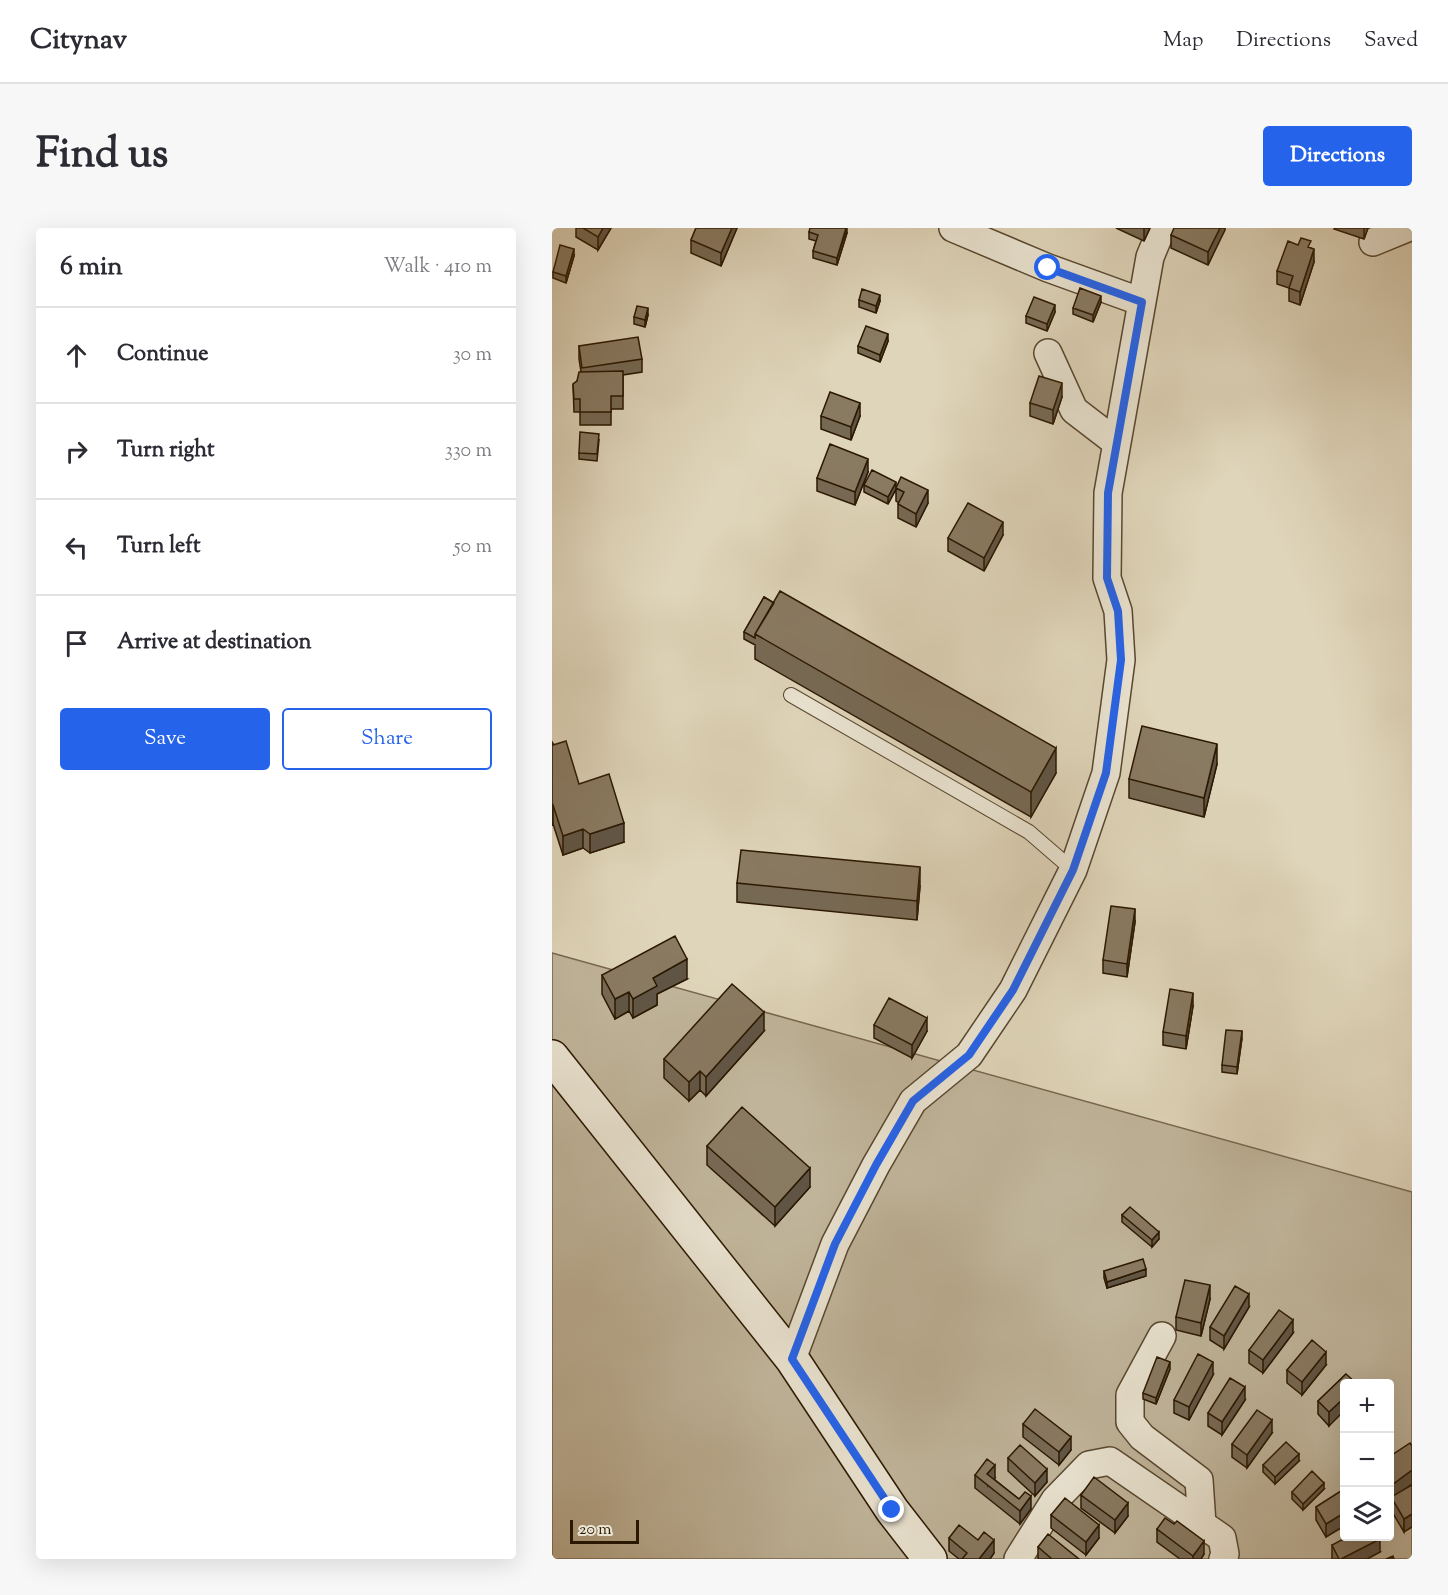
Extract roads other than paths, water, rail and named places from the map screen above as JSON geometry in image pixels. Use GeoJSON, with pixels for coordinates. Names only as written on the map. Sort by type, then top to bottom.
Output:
{"type":"FeatureCollection","features":[{"type":"Feature","properties":{"kind":"street"},"geometry":{"type":"LineString","coordinates":[[953,228],[1048,268],[1142,302]]}},
{"type":"Feature","properties":{"kind":"street"},"geometry":{"type":"LineString","coordinates":[[792,1359],[835,1244],[876,1165],[913,1101],[969,1055],[1013,990],[1073,870],[1106,773],[1121,660],[1118,611],[1107,578],[1108,493],[1150,256],[1162,228]]}},
{"type":"Feature","properties":{"kind":"street"},"geometry":{"type":"LineString","coordinates":[[1373,242],[1407,228]]}},
{"type":"Feature","properties":{"kind":"street"},"geometry":{"type":"LineString","coordinates":[[1048,353],[1074,410],[1117,443]]}},
{"type":"Feature","properties":{"kind":"street"},"geometry":{"type":"LineString","coordinates":[[552,1057],[792,1359],[892,1510],[930,1559]]}},
{"type":"Feature","properties":{"kind":"street"},"geometry":{"type":"LineString","coordinates":[[1162,1336],[1130,1395],[1130,1422],[1142,1437],[1199,1479],[1202,1524]]}},
{"type":"Feature","properties":{"kind":"street"},"geometry":{"type":"LineString","coordinates":[[1018,1559],[1055,1500],[1089,1465],[1110,1461],[1222,1539],[1226,1554],[1223,1559]]}},
{"type":"Feature","properties":{"kind":"lane"},"geometry":{"type":"LineString","coordinates":[[791,695],[1029,832],[1073,870]]}}]}
